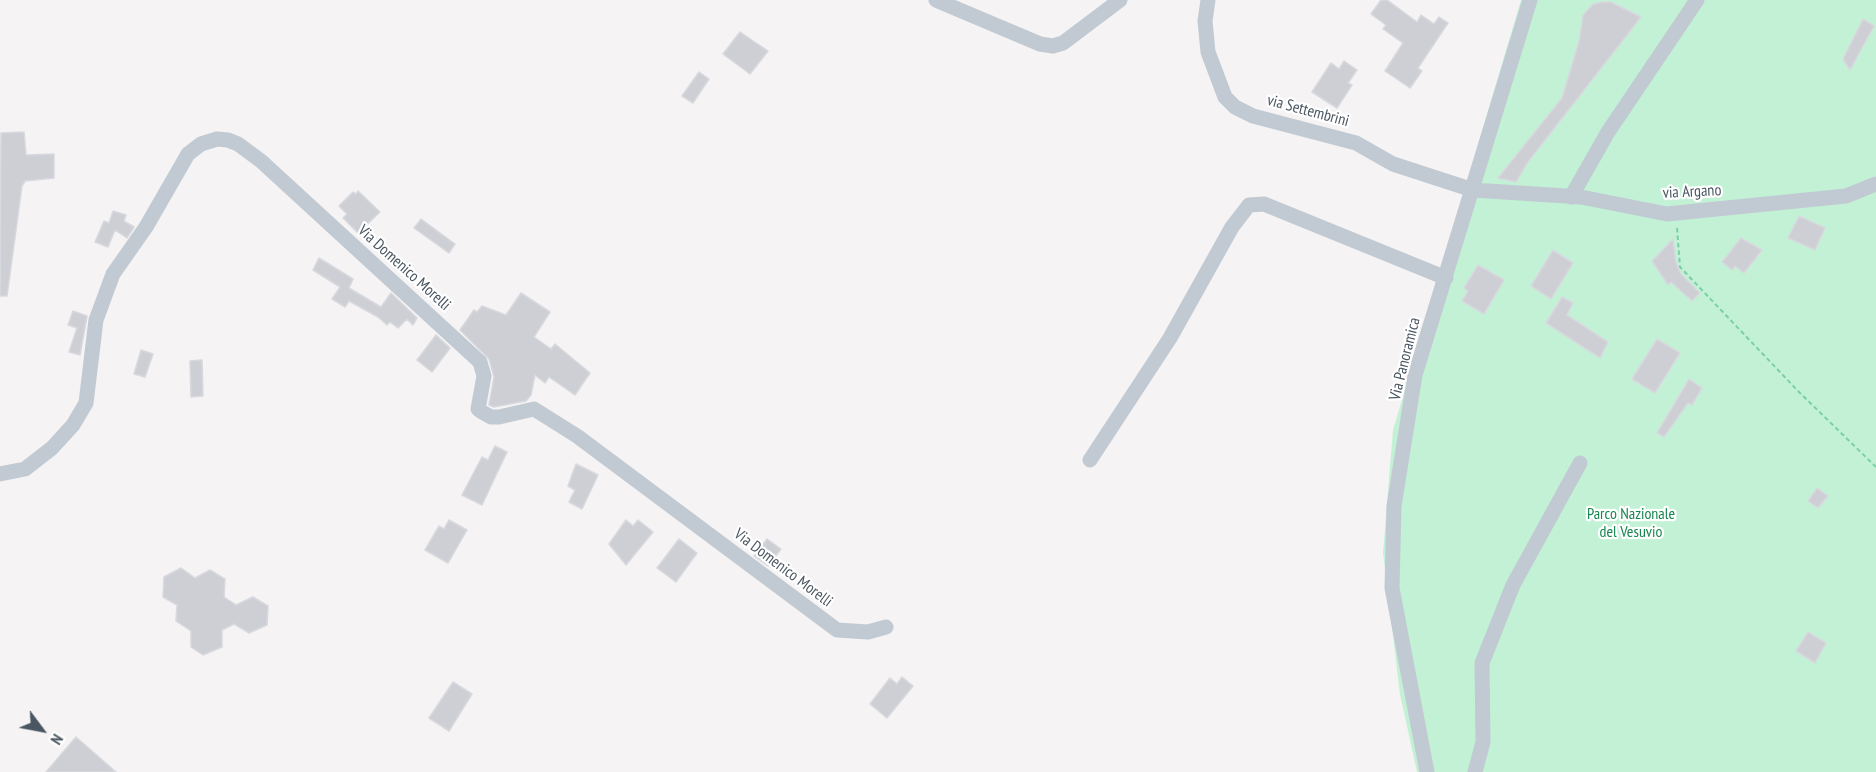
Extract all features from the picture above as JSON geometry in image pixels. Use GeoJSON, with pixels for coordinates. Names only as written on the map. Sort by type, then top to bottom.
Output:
{"type":"FeatureCollection","features":[{"type":"Feature","properties":{"kind":"street"},"geometry":{"type":"LineString","coordinates":[[936,0],[1040,44],[1053,46],[1063,43],[1120,0]]}},
{"type":"Feature","properties":{"kind":"street","name":"Via Panoramica"},"geometry":{"type":"LineString","coordinates":[[1427,772],[1392,588],[1395,506],[1415,375],[1530,0]]}},
{"type":"Feature","properties":{"kind":"street"},"geometry":{"type":"LineString","coordinates":[[1571,196],[1608,132],[1697,0]]}},
{"type":"Feature","properties":{"kind":"street","name":"via Settembrini"},"geometry":{"type":"LineString","coordinates":[[1205,2],[1208,52],[1225,98],[1235,107],[1253,116],[1356,143],[1393,164],[1473,190]]}},
{"type":"Feature","properties":{"kind":"street","name":"Via Domenico Morelli"},"geometry":{"type":"LineString","coordinates":[[0,474],[25,469],[52,448],[73,425],[86,403],[96,320],[113,273],[146,226],[188,153],[201,144],[217,139],[228,140],[238,144],[261,161],[480,362],[484,376],[478,409],[482,412],[491,417],[499,417],[534,409],[577,436],[837,630],[868,632],[886,627]]}},
{"type":"Feature","properties":{"kind":"street","name":"via Argano"},"geometry":{"type":"LineString","coordinates":[[1473,190],[1571,196],[1666,214],[1846,196],[1876,184]]}},
{"type":"Feature","properties":{"kind":"street"},"geometry":{"type":"LineString","coordinates":[[1090,460],[1170,338],[1232,227],[1249,205],[1264,204],[1446,278]]}},
{"type":"Feature","properties":{"kind":"street"},"geometry":{"type":"LineString","coordinates":[[1475,772],[1483,742],[1482,663],[1513,585],[1580,463]]}},
{"type":"Feature","properties":{"kind":"path"},"geometry":{"type":"LineString","coordinates":[[1677,213],[1680,267],[1799,392],[1876,467]]}},
{"type":"Feature","properties":{"kind":"green space","name":"Parco Nazionale del Vesuvio"},"geometry":{"type":"Polygon","coordinates":[[[1521,0],[1876,0],[1876,772],[1417,772],[1400,694],[1383,553],[1393,430],[1521,0]]]}},
{"type":"Feature","properties":{"kind":"building"},"geometry":{"type":"Polygon","coordinates":[[[1381,0],[1387,0],[1417,22],[1421,15],[1434,24],[1439,17],[1448,23],[1418,68],[1422,71],[1410,88],[1385,71],[1403,43],[1383,29],[1386,25],[1371,14],[1381,0]]]}},
{"type":"Feature","properties":{"kind":"building"},"geometry":{"type":"Polygon","coordinates":[[[1611,2],[1641,17],[1528,162],[1516,182],[1498,178],[1562,98],[1579,41],[1583,15],[1593,4],[1611,2]]]}},
{"type":"Feature","properties":{"kind":"building"},"geometry":{"type":"Polygon","coordinates":[[[1863,19],[1874,26],[1850,70],[1843,59],[1863,19]]]}},
{"type":"Feature","properties":{"kind":"building"},"geometry":{"type":"Polygon","coordinates":[[[740,32],[768,51],[750,74],[723,54],[740,32]]]}},
{"type":"Feature","properties":{"kind":"building"},"geometry":{"type":"Polygon","coordinates":[[[1344,61],[1357,70],[1348,83],[1352,85],[1337,108],[1312,92],[1331,63],[1339,69],[1344,61]]]}},
{"type":"Feature","properties":{"kind":"building"},"geometry":{"type":"Polygon","coordinates":[[[699,72],[709,79],[693,103],[682,96],[699,72]]]}},
{"type":"Feature","properties":{"kind":"building"},"geometry":{"type":"Polygon","coordinates":[[[24,132],[26,155],[54,154],[54,178],[25,181],[22,186],[7,296],[0,296],[1,133],[24,132]]]}},
{"type":"Feature","properties":{"kind":"building"},"geometry":{"type":"Polygon","coordinates":[[[358,191],[380,212],[358,233],[343,218],[347,214],[339,206],[353,192],[356,194],[358,191]]]}},
{"type":"Feature","properties":{"kind":"building"},"geometry":{"type":"Polygon","coordinates":[[[113,211],[126,215],[124,221],[134,227],[127,238],[115,230],[108,247],[95,242],[104,221],[109,223],[113,211]]]}},
{"type":"Feature","properties":{"kind":"building"},"geometry":{"type":"Polygon","coordinates":[[[1799,216],[1825,228],[1815,250],[1788,238],[1799,216]]]}},
{"type":"Feature","properties":{"kind":"building"},"geometry":{"type":"Polygon","coordinates":[[[421,219],[455,244],[449,253],[414,228],[421,219]]]}},
{"type":"Feature","properties":{"kind":"building"},"geometry":{"type":"Polygon","coordinates":[[[1741,238],[1762,250],[1744,273],[1735,266],[1732,270],[1722,262],[1741,238]]]}},
{"type":"Feature","properties":{"kind":"building"},"geometry":{"type":"Polygon","coordinates":[[[1673,239],[1676,262],[1681,274],[1700,293],[1692,301],[1671,282],[1668,285],[1652,261],[1673,239]]]}},
{"type":"Feature","properties":{"kind":"building"},"geometry":{"type":"Polygon","coordinates":[[[1553,250],[1573,263],[1551,299],[1531,286],[1553,250]]]}},
{"type":"Feature","properties":{"kind":"building"},"geometry":{"type":"Polygon","coordinates":[[[319,258],[353,279],[349,288],[381,307],[391,293],[417,318],[413,325],[407,319],[398,328],[390,322],[387,325],[378,317],[349,301],[345,307],[332,299],[340,287],[313,270],[319,258]]]}},
{"type":"Feature","properties":{"kind":"building"},"geometry":{"type":"Polygon","coordinates":[[[1478,265],[1504,280],[1484,314],[1462,301],[1468,291],[1464,288],[1478,265]]]}},
{"type":"Feature","properties":{"kind":"building"},"geometry":{"type":"Polygon","coordinates":[[[521,293],[550,312],[534,337],[551,349],[555,344],[590,373],[575,395],[549,377],[545,383],[535,375],[531,395],[526,401],[494,407],[489,405],[494,377],[489,359],[460,330],[474,310],[477,312],[482,306],[506,315],[521,293]]]}},
{"type":"Feature","properties":{"kind":"building"},"geometry":{"type":"Polygon","coordinates":[[[1562,297],[1573,303],[1567,315],[1608,342],[1600,358],[1546,323],[1562,297]]]}},
{"type":"Feature","properties":{"kind":"building"},"geometry":{"type":"Polygon","coordinates":[[[73,311],[87,316],[80,355],[69,352],[77,328],[68,325],[73,311]]]}},
{"type":"Feature","properties":{"kind":"building"},"geometry":{"type":"Polygon","coordinates":[[[436,335],[450,348],[432,372],[417,360],[436,335]]]}},
{"type":"Feature","properties":{"kind":"building"},"geometry":{"type":"Polygon","coordinates":[[[1657,339],[1680,353],[1655,393],[1632,379],[1657,339]]]}},
{"type":"Feature","properties":{"kind":"building"},"geometry":{"type":"Polygon","coordinates":[[[141,350],[153,354],[145,377],[134,374],[141,350]]]}},
{"type":"Feature","properties":{"kind":"building"},"geometry":{"type":"Polygon","coordinates":[[[202,360],[203,396],[191,397],[190,361],[202,360]]]}},
{"type":"Feature","properties":{"kind":"building"},"geometry":{"type":"Polygon","coordinates":[[[1689,379],[1702,388],[1692,405],[1688,403],[1664,437],[1657,433],[1689,379]]]}},
{"type":"Feature","properties":{"kind":"building"},"geometry":{"type":"Polygon","coordinates":[[[495,446],[507,452],[482,505],[462,495],[482,457],[488,460],[495,446]]]}},
{"type":"Feature","properties":{"kind":"building"},"geometry":{"type":"Polygon","coordinates":[[[576,464],[598,475],[582,509],[569,502],[575,490],[568,486],[576,464]]]}},
{"type":"Feature","properties":{"kind":"building"},"geometry":{"type":"Polygon","coordinates":[[[1817,488],[1828,496],[1818,508],[1808,501],[1817,488]]]}},
{"type":"Feature","properties":{"kind":"building"},"geometry":{"type":"Polygon","coordinates":[[[449,520],[467,530],[448,563],[425,550],[439,526],[444,529],[449,520]]]}},
{"type":"Feature","properties":{"kind":"building"},"geometry":{"type":"Polygon","coordinates":[[[626,520],[633,526],[638,520],[653,532],[626,565],[609,544],[626,520]]]}},
{"type":"Feature","properties":{"kind":"building"},"geometry":{"type":"Polygon","coordinates":[[[679,539],[697,553],[676,582],[657,568],[679,539]]]}},
{"type":"Feature","properties":{"kind":"building"},"geometry":{"type":"Polygon","coordinates":[[[767,539],[781,549],[768,566],[754,556],[767,539]]]}},
{"type":"Feature","properties":{"kind":"building"},"geometry":{"type":"Polygon","coordinates":[[[181,568],[195,578],[210,570],[225,579],[224,597],[236,605],[253,597],[268,606],[267,625],[249,633],[234,624],[222,630],[222,647],[203,655],[191,647],[191,631],[176,621],[177,605],[163,597],[164,577],[181,568]]]}},
{"type":"Feature","properties":{"kind":"building"},"geometry":{"type":"Polygon","coordinates":[[[1808,632],[1826,643],[1815,663],[1796,651],[1808,632]]]}},
{"type":"Feature","properties":{"kind":"building"},"geometry":{"type":"Polygon","coordinates":[[[902,677],[913,686],[887,718],[870,704],[890,678],[897,684],[902,677]]]}},
{"type":"Feature","properties":{"kind":"building"},"geometry":{"type":"Polygon","coordinates":[[[453,682],[472,694],[449,731],[429,718],[453,682]]]}},
{"type":"Feature","properties":{"kind":"building"},"geometry":{"type":"Polygon","coordinates":[[[76,737],[116,772],[46,772],[76,737]]]}}]}
